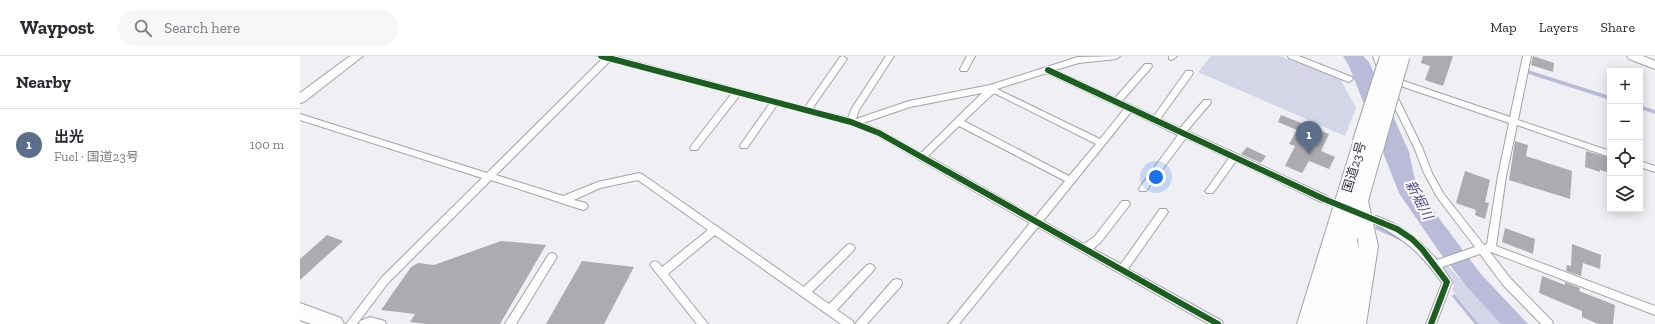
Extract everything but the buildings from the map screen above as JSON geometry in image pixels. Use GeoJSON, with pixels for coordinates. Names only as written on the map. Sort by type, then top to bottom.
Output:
{"type":"FeatureCollection","features":[{"type":"Feature","properties":{"kind":"highway","name":"国道23号"},"geometry":{"type":"LineString","coordinates":[[1326,324],[1340,257],[1349,238],[1360,201],[1368,146],[1389,56]]}},
{"type":"Feature","properties":{"kind":"highway","name":"国道23号"},"geometry":{"type":"LineString","coordinates":[[1307,324],[1368,146],[1401,56]]}},
{"type":"Feature","properties":{"kind":"highway"},"geometry":{"type":"LineString","coordinates":[[1356,324],[1369,246],[1360,201]]}},
{"type":"Feature","properties":{"kind":"highway"},"geometry":{"type":"LineString","coordinates":[[1344,324],[1351,262],[1349,238]]}},
{"type":"Feature","properties":{"kind":"highway"},"geometry":{"type":"LineString","coordinates":[[300,310],[334,324]]}},
{"type":"Feature","properties":{"kind":"main road"},"geometry":{"type":"LineString","coordinates":[[300,99],[357,56]]}},
{"type":"Feature","properties":{"kind":"main road"},"geometry":{"type":"LineString","coordinates":[[1633,56],[1655,65]]}},
{"type":"Feature","properties":{"kind":"street"},"geometry":{"type":"LineString","coordinates":[[853,122],[855,110],[890,56]]}},
{"type":"Feature","properties":{"kind":"street"},"geometry":{"type":"LineString","coordinates":[[964,69],[971,56]]}},
{"type":"Feature","properties":{"kind":"street"},"geometry":{"type":"LineString","coordinates":[[853,122],[917,102],[947,98],[991,89],[1048,70],[1077,58],[1116,56]]}},
{"type":"Feature","properties":{"kind":"street"},"geometry":{"type":"LineString","coordinates":[[1292,56],[1349,79]]}},
{"type":"Feature","properties":{"kind":"street"},"geometry":{"type":"LineString","coordinates":[[1377,56],[1384,78],[1418,147],[1418,152],[1432,182],[1454,215],[1507,282],[1548,324]]}},
{"type":"Feature","properties":{"kind":"street"},"geometry":{"type":"LineString","coordinates":[[1482,249],[1514,121],[1527,56]]}},
{"type":"Feature","properties":{"kind":"street"},"geometry":{"type":"LineString","coordinates":[[351,324],[385,280],[490,177],[607,57],[853,122],[879,133],[1218,324]]}},
{"type":"Feature","properties":{"kind":"street"},"geometry":{"type":"LineString","coordinates":[[807,110],[843,60]]}},
{"type":"Feature","properties":{"kind":"street"},"geometry":{"type":"LineString","coordinates":[[1116,102],[1148,66]]}},
{"type":"Feature","properties":{"kind":"street"},"geometry":{"type":"LineString","coordinates":[[1048,70],[1324,199]]}},
{"type":"Feature","properties":{"kind":"street"},"geometry":{"type":"LineString","coordinates":[[1154,120],[1189,73]]}},
{"type":"Feature","properties":{"kind":"street"},"geometry":{"type":"LineString","coordinates":[[1384,78],[1607,153]]}},
{"type":"Feature","properties":{"kind":"street"},"geometry":{"type":"LineString","coordinates":[[922,157],[991,89]]}},
{"type":"Feature","properties":{"kind":"street"},"geometry":{"type":"LineString","coordinates":[[991,89],[1101,143]]}},
{"type":"Feature","properties":{"kind":"street"},"geometry":{"type":"LineString","coordinates":[[694,148],[738,92]]}},
{"type":"Feature","properties":{"kind":"street"},"geometry":{"type":"LineString","coordinates":[[744,146],[775,102]]}},
{"type":"Feature","properties":{"kind":"street"},"geometry":{"type":"LineString","coordinates":[[1143,188],[1207,102]]}},
{"type":"Feature","properties":{"kind":"street"},"geometry":{"type":"LineString","coordinates":[[953,324],[1130,108]]}},
{"type":"Feature","properties":{"kind":"street"},"geometry":{"type":"LineString","coordinates":[[300,117],[583,206]]}},
{"type":"Feature","properties":{"kind":"street"},"geometry":{"type":"LineString","coordinates":[[959,122],[1070,180]]}},
{"type":"Feature","properties":{"kind":"street"},"geometry":{"type":"LineString","coordinates":[[1210,192],[1234,157]]}},
{"type":"Feature","properties":{"kind":"street"},"geometry":{"type":"LineString","coordinates":[[1643,165],[1655,169]]}},
{"type":"Feature","properties":{"kind":"street"},"geometry":{"type":"LineString","coordinates":[[564,200],[598,185],[639,176],[849,324]]}},
{"type":"Feature","properties":{"kind":"street"},"geometry":{"type":"LineString","coordinates":[[1085,249],[1098,239],[1125,204]]}},
{"type":"Feature","properties":{"kind":"street"},"geometry":{"type":"LineString","coordinates":[[1122,270],[1163,212]]}},
{"type":"Feature","properties":{"kind":"street"},"geometry":{"type":"LineString","coordinates":[[1376,220],[1397,229],[1412,239],[1439,264],[1447,282],[1431,324]]}},
{"type":"Feature","properties":{"kind":"street"},"geometry":{"type":"LineString","coordinates":[[703,324],[659,269],[715,229]]}},
{"type":"Feature","properties":{"kind":"street"},"geometry":{"type":"LineString","coordinates":[[805,293],[850,248]]}},
{"type":"Feature","properties":{"kind":"street"},"geometry":{"type":"LineString","coordinates":[[1439,264],[1482,249],[1655,311]]}},
{"type":"Feature","properties":{"kind":"street"},"geometry":{"type":"LineString","coordinates":[[510,324],[552,257]]}},
{"type":"Feature","properties":{"kind":"street"},"geometry":{"type":"LineString","coordinates":[[830,310],[870,268]]}},
{"type":"Feature","properties":{"kind":"street"},"geometry":{"type":"LineString","coordinates":[[860,324],[897,283]]}},
{"type":"Feature","properties":{"kind":"street"},"geometry":{"type":"LineString","coordinates":[[364,324],[370,322],[381,324]]}},
{"type":"Feature","properties":{"kind":"shaded area"},"geometry":{"type":"Polygon","coordinates":[[[1211,56],[1280,56],[1341,80],[1356,108],[1345,136],[1198,72],[1211,56]]]}},
{"type":"Feature","properties":{"kind":"shaded area"},"geometry":{"type":"Polygon","coordinates":[[[1447,265],[1502,324],[1480,324],[1452,290],[1454,286],[1441,268],[1447,265]]]}},
{"type":"Feature","properties":{"kind":"water","name":"新堀川"},"geometry":{"type":"Polygon","coordinates":[[[1343,56],[1363,56],[1369,62],[1409,152],[1415,180],[1438,217],[1480,273],[1528,324],[1501,324],[1468,288],[1438,250],[1399,193],[1349,66],[1343,56]]]}},
{"type":"Feature","properties":{"kind":"waterway"},"geometry":{"type":"LineString","coordinates":[[1525,71],[1607,97]]}},
{"type":"Feature","properties":{"kind":"waterway"},"geometry":{"type":"LineString","coordinates":[[1643,108],[1655,112]]}},
{"type":"Feature","properties":{"kind":"waterway"},"geometry":{"type":"LineString","coordinates":[[1377,228],[1403,240]]}},
{"type":"Feature","properties":{"kind":"waterway"},"geometry":{"type":"LineString","coordinates":[[1454,296],[1477,324]]}},
{"type":"Feature","properties":{"kind":"tunnel"},"geometry":{"type":"LineString","coordinates":[[1324,199],[1345,208]]}},
{"type":"Feature","properties":{"kind":"cycle path"},"geometry":{"type":"LineString","coordinates":[[601,56],[851,122],[879,133],[1218,324]]}},
{"type":"Feature","properties":{"kind":"cycle path"},"geometry":{"type":"LineString","coordinates":[[1048,70],[1324,199],[1397,229],[1412,239],[1422,249],[1447,282],[1431,324]]}},
{"type":"Feature","properties":{"kind":"place","name":"出光"},"geometry":{"type":"Point","coordinates":[1309,154]}}]}
